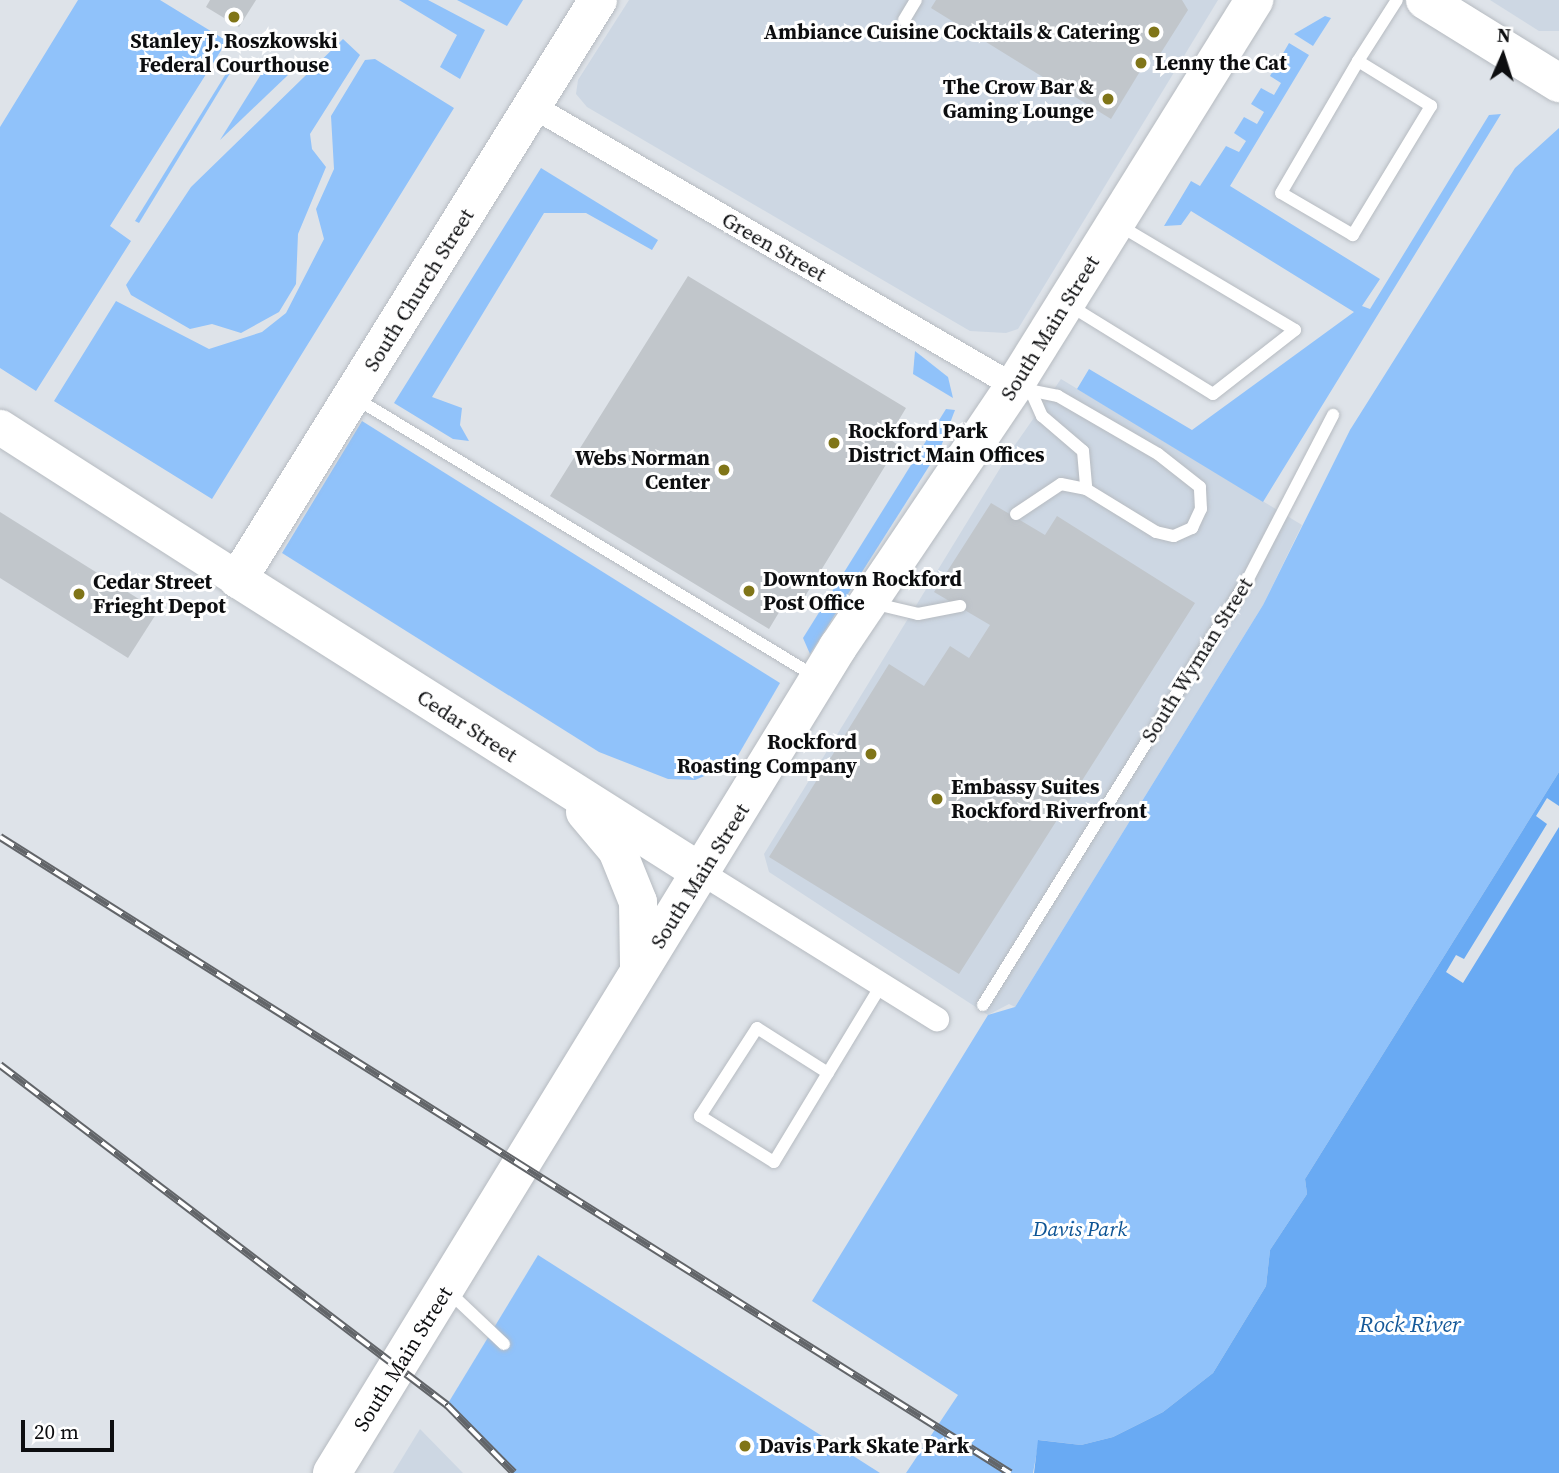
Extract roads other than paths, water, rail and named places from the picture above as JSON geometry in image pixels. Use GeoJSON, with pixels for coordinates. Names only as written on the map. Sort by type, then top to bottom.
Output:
{"type":"FeatureCollection","features":[{"type":"Feature","properties":{"kind":"main road","name":"South Church Street"},"geometry":{"type":"LineString","coordinates":[[238,579],[534,107],[598,0]]}},
{"type":"Feature","properties":{"kind":"main road","name":"South Main Street"},"geometry":{"type":"LineString","coordinates":[[332,1473],[447,1290],[819,679],[869,602],[1023,391],[1066,303],[1254,0]]}},
{"type":"Feature","properties":{"kind":"main road"},"geometry":{"type":"LineString","coordinates":[[1425,0],[1559,83]]}},
{"type":"Feature","properties":{"kind":"main road","name":"Cedar Street"},"geometry":{"type":"LineString","coordinates":[[238,579],[565,789],[702,873]]}},
{"type":"Feature","properties":{"kind":"main road"},"geometry":{"type":"LineString","coordinates":[[565,789],[617,850],[631,884],[642,915],[638,977]]}},
{"type":"Feature","properties":{"kind":"street","name":"Green Street"},"geometry":{"type":"LineString","coordinates":[[534,107],[1023,391]]}},
{"type":"Feature","properties":{"kind":"street","name":"Cedar Street"},"geometry":{"type":"LineString","coordinates":[[0,427],[238,579]]}},
{"type":"Feature","properties":{"kind":"street","name":"Cedar Street"},"geometry":{"type":"LineString","coordinates":[[702,873],[937,1019]]}},
{"type":"Feature","properties":{"kind":"lane"},"geometry":{"type":"LineString","coordinates":[[904,20],[916,0]]}},
{"type":"Feature","properties":{"kind":"lane"},"geometry":{"type":"LineString","coordinates":[[1358,61],[1431,106],[1353,235],[1281,193],[1358,61],[1396,0]]}},
{"type":"Feature","properties":{"kind":"lane"},"geometry":{"type":"LineString","coordinates":[[1066,303],[1213,394],[1295,330],[1116,223]]}},
{"type":"Feature","properties":{"kind":"lane"},"geometry":{"type":"LineString","coordinates":[[1023,391],[1042,416],[1083,451],[1086,489]]}},
{"type":"Feature","properties":{"kind":"lane"},"geometry":{"type":"LineString","coordinates":[[1016,514],[1044,490],[1061,484],[1086,489],[1156,532],[1174,536],[1192,528],[1201,509],[1200,487],[1158,454],[1058,396],[1023,391]]}},
{"type":"Feature","properties":{"kind":"lane"},"geometry":{"type":"LineString","coordinates":[[352,397],[819,679]]}},
{"type":"Feature","properties":{"kind":"lane","name":"South Wyman Street"},"geometry":{"type":"LineString","coordinates":[[983,1005],[1248,579],[1334,415]]}},
{"type":"Feature","properties":{"kind":"lane"},"geometry":{"type":"LineString","coordinates":[[869,602],[918,614],[960,606]]}},
{"type":"Feature","properties":{"kind":"lane"},"geometry":{"type":"LineString","coordinates":[[828,1073],[757,1028],[700,1116],[775,1162],[882,984]]}},
{"type":"Feature","properties":{"kind":"lane"},"geometry":{"type":"LineString","coordinates":[[447,1290],[504,1344]]}},
{"type":"Feature","properties":{"kind":"water","name":"Rock River"},"geometry":{"type":"Polygon","coordinates":[[[1559,772],[1559,1473],[1034,1473],[1038,1440],[1081,1445],[1113,1437],[1163,1412],[1213,1373],[1266,1286],[1270,1250],[1307,1194],[1305,1179],[1559,772]]]}},
{"type":"Feature","properties":{"kind":"railway"},"geometry":{"type":"LineString","coordinates":[[0,837],[1010,1473]]}},
{"type":"Feature","properties":{"kind":"railway"},"geometry":{"type":"LineString","coordinates":[[0,1065],[447,1405],[514,1473]]}},
{"type":"Feature","properties":{"kind":"place","name":"Stanley J. Roszkowski Federal Courthouse"},"geometry":{"type":"Point","coordinates":[234,17]}},
{"type":"Feature","properties":{"kind":"place","name":"Ambiance Cuisine Cocktails & Catering"},"geometry":{"type":"Point","coordinates":[1154,32]}},
{"type":"Feature","properties":{"kind":"place","name":"Lenny the Cat"},"geometry":{"type":"Point","coordinates":[1141,63]}},
{"type":"Feature","properties":{"kind":"place","name":"The Crow Bar & Gaming Lounge"},"geometry":{"type":"Point","coordinates":[1108,99]}},
{"type":"Feature","properties":{"kind":"place","name":"Rockford Park District Main Offices"},"geometry":{"type":"Point","coordinates":[834,443]}},
{"type":"Feature","properties":{"kind":"place","name":"Webs Norman Center"},"geometry":{"type":"Point","coordinates":[724,470]}},
{"type":"Feature","properties":{"kind":"place","name":"Downtown Rockford Post Office"},"geometry":{"type":"Point","coordinates":[749,591]}},
{"type":"Feature","properties":{"kind":"place","name":"Cedar Street Frieght Depot"},"geometry":{"type":"Point","coordinates":[79,594]}},
{"type":"Feature","properties":{"kind":"place","name":"Rockford Roasting Company"},"geometry":{"type":"Point","coordinates":[871,754]}},
{"type":"Feature","properties":{"kind":"place","name":"Embassy Suites Rockford Riverfront"},"geometry":{"type":"Point","coordinates":[937,799]}},
{"type":"Feature","properties":{"kind":"place","name":"Davis Park Skate Park"},"geometry":{"type":"Point","coordinates":[745,1446]}},
{"type":"Feature","properties":{"kind":"park label","name":"Davis Park"},"geometry":{"type":"Point","coordinates":[1080,1229]}}]}
